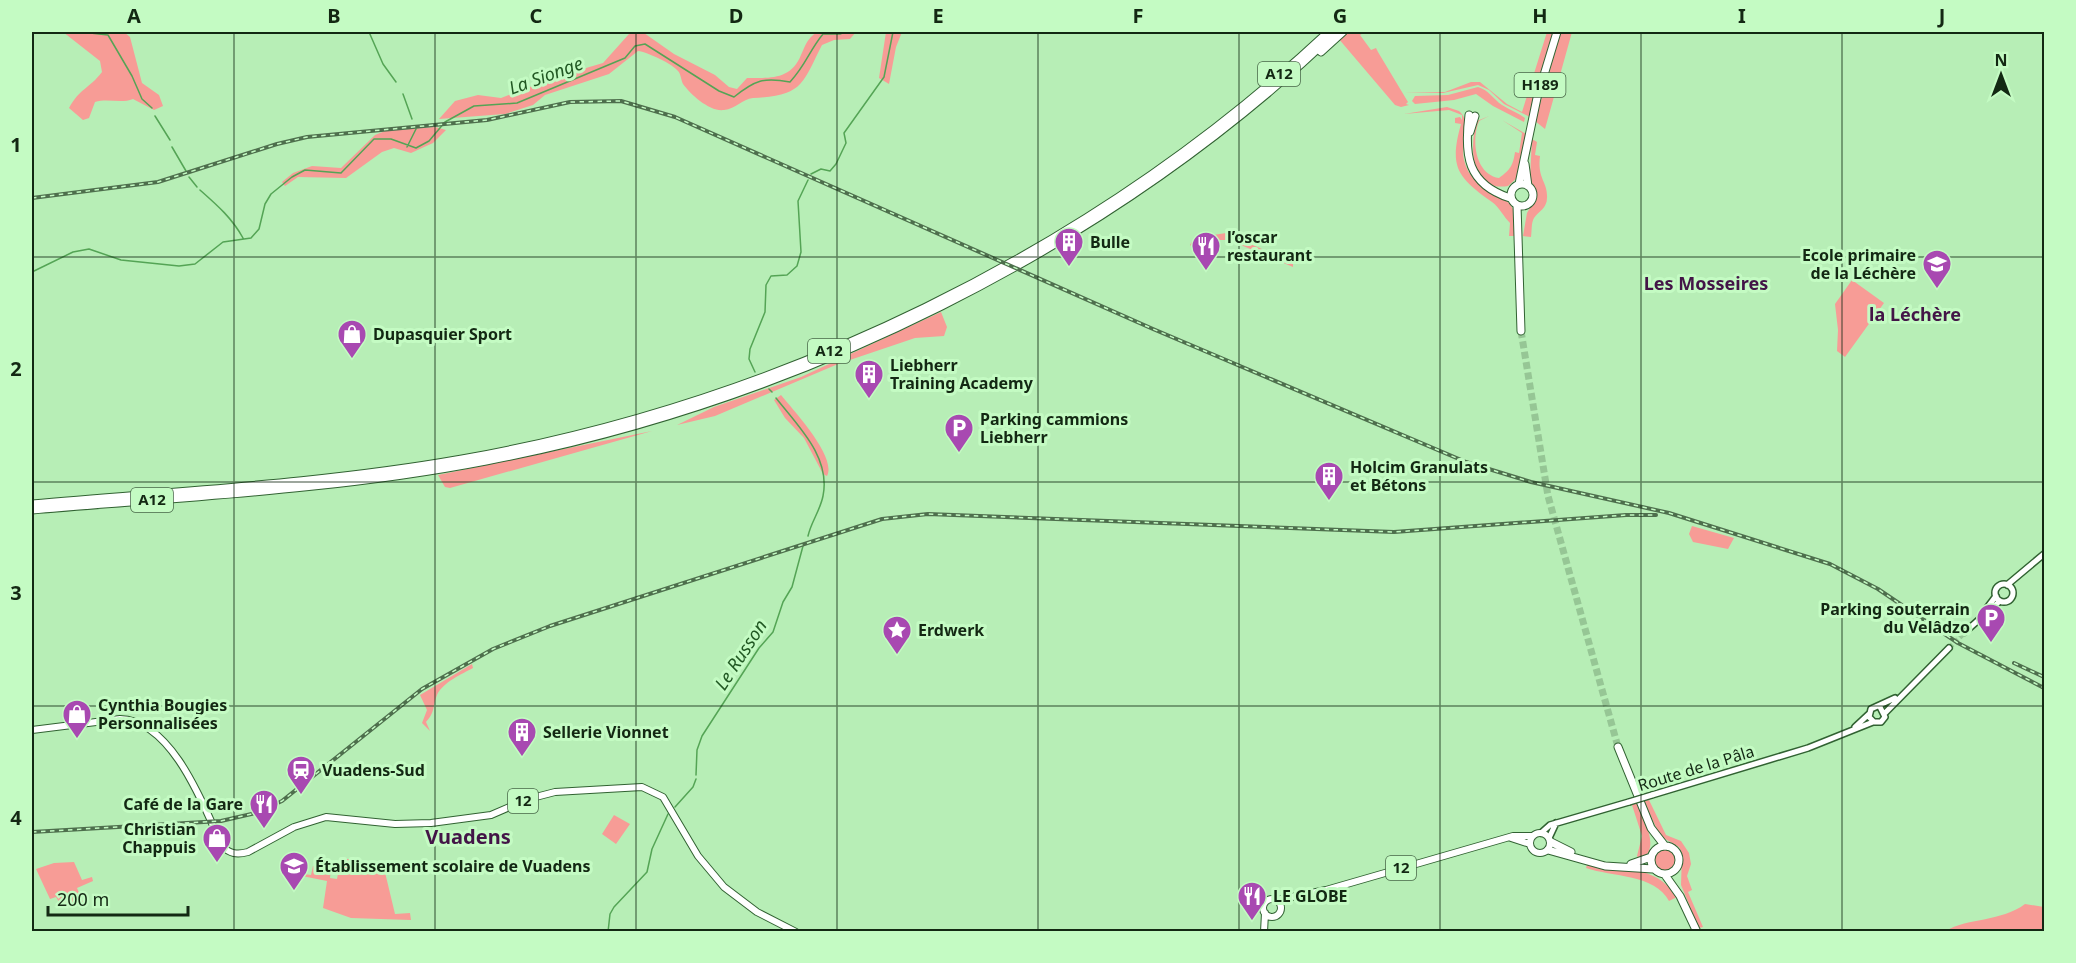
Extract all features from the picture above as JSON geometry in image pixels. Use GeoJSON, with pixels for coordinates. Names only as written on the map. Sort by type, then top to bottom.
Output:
{"type":"FeatureCollection","features":[{"type":"Feature","properties":{"kind":"highway","name":"A12"},"geometry":{"type":"LineString","coordinates":[[32,504],[313,480],[443,462],[605,427],[741,385],[826,352],[902,318],[976,281],[1055,236],[1188,147],[1267,85],[1328,32]]}},
{"type":"Feature","properties":{"kind":"highway","name":"A12"},"geometry":{"type":"LineString","coordinates":[[32,510],[386,478],[510,457],[631,427],[751,388],[867,342],[993,279],[1119,203],[1187,155],[1263,96],[1336,32]]}},
{"type":"Feature","properties":{"kind":"highway"},"geometry":{"type":"LineString","coordinates":[[1119,203],[1184,162],[1264,100],[1343,32]]}},
{"type":"Feature","properties":{"kind":"highway","name":"H189"},"geometry":{"type":"LineString","coordinates":[[1525,161],[1536,98],[1557,32]]}},
{"type":"Feature","properties":{"kind":"highway"},"geometry":{"type":"LineString","coordinates":[[1472,115],[1467,156],[1470,166],[1480,181],[1492,188],[1511,194],[1521,206],[1519,228],[1521,331]]}},
{"type":"Feature","properties":{"kind":"highway"},"geometry":{"type":"LineString","coordinates":[[1511,194],[1519,184],[1525,161]]}},
{"type":"Feature","properties":{"kind":"highway"},"geometry":{"type":"LineString","coordinates":[[1521,206],[1530,203],[1533,195],[1528,186],[1525,161]]}},
{"type":"Feature","properties":{"kind":"highway"},"geometry":{"type":"LineString","coordinates":[[1519,184],[1528,186]]}},
{"type":"Feature","properties":{"kind":"highway"},"geometry":{"type":"LineString","coordinates":[[1618,747],[1651,828],[1665,846],[1672,848],[1679,855],[1679,864],[1675,871],[1665,875]]}},
{"type":"Feature","properties":{"kind":"highway"},"geometry":{"type":"LineString","coordinates":[[1651,828],[1653,869]]}},
{"type":"Feature","properties":{"kind":"highway"},"geometry":{"type":"LineString","coordinates":[[1550,840],[1584,856],[1612,863],[1637,863],[1665,846]]}},
{"type":"Feature","properties":{"kind":"highway"},"geometry":{"type":"LineString","coordinates":[[1548,850],[1600,866],[1653,869],[1665,875],[1680,896],[1696,932]]}},
{"type":"Feature","properties":{"kind":"highway"},"geometry":{"type":"LineString","coordinates":[[1675,871],[1680,896]]}},
{"type":"Feature","properties":{"kind":"main road","name":"12"},"geometry":{"type":"LineString","coordinates":[[32,730],[120,719],[134,720],[145,726],[166,745],[188,776],[222,846],[229,852],[238,854],[249,852],[303,823],[326,817],[416,824],[491,815],[528,799],[555,792],[647,788],[663,797],[698,856],[724,887],[757,912],[796,932]]}},
{"type":"Feature","properties":{"kind":"main road","name":"12"},"geometry":{"type":"LineString","coordinates":[[1279,904],[1508,838],[1541,833]]}},
{"type":"Feature","properties":{"kind":"main road"},"geometry":{"type":"LineString","coordinates":[[1508,838],[1530,844],[1537,853],[1548,850],[1550,840],[1541,833]]}},
{"type":"Feature","properties":{"kind":"main road"},"geometry":{"type":"LineString","coordinates":[[1530,844],[1533,836]]}},
{"type":"Feature","properties":{"kind":"main road"},"geometry":{"type":"LineString","coordinates":[[1265,932],[1268,914],[1263,907],[1266,901],[1279,904],[1278,914],[1268,914]]}},
{"type":"Feature","properties":{"kind":"street"},"geometry":{"type":"LineString","coordinates":[[1965,632],[2000,601],[2009,600],[2010,588],[2044,554]]}},
{"type":"Feature","properties":{"kind":"street"},"geometry":{"type":"LineString","coordinates":[[1980,617],[1996,596],[1998,587],[2010,588]]}},
{"type":"Feature","properties":{"kind":"street"},"geometry":{"type":"LineString","coordinates":[[1996,596],[2000,601]]}},
{"type":"Feature","properties":{"kind":"street"},"geometry":{"type":"LineString","coordinates":[[1901,694],[1880,707],[1874,707],[1869,714],[1873,722],[1882,721],[1901,694],[1948,648]]}},
{"type":"Feature","properties":{"kind":"street"},"geometry":{"type":"LineString","coordinates":[[1880,707],[1885,714]]}},
{"type":"Feature","properties":{"kind":"street","name":"Route de la Pâla"},"geometry":{"type":"LineString","coordinates":[[1843,735],[1869,714]]}},
{"type":"Feature","properties":{"kind":"street","name":"Route de la Pâla"},"geometry":{"type":"LineString","coordinates":[[1541,833],[1556,823],[1808,748],[1873,722]]}},
{"type":"Feature","properties":{"kind":"street"},"geometry":{"type":"LineString","coordinates":[[1550,840],[1556,823]]}},
{"type":"Feature","properties":{"kind":"shaded area"},"geometry":{"type":"Polygon","coordinates":[[[63,32],[124,32],[130,37],[142,83],[159,95],[163,106],[154,110],[133,99],[100,101],[95,102],[89,118],[83,120],[69,108],[77,96],[102,72],[100,61],[63,32]]]}},
{"type":"Feature","properties":{"kind":"shaded area"},"geometry":{"type":"Polygon","coordinates":[[[817,32],[856,32],[850,39],[834,40],[822,45],[805,78],[792,91],[770,97],[749,99],[724,110],[701,102],[683,84],[680,74],[671,65],[638,51],[609,74],[545,95],[533,105],[505,114],[439,119],[455,101],[478,95],[501,98],[559,76],[603,63],[629,34],[644,33],[674,54],[715,75],[729,87],[737,89],[747,78],[779,76],[792,69],[809,39],[817,32]]]}},
{"type":"Feature","properties":{"kind":"shaded area"},"geometry":{"type":"Polygon","coordinates":[[[886,32],[902,32],[896,47],[889,84],[879,78],[886,32]]]}},
{"type":"Feature","properties":{"kind":"shaded area"},"geometry":{"type":"Polygon","coordinates":[[[1345,32],[1365,32],[1360,35],[1371,50],[1376,48],[1408,102],[1406,104],[1409,105],[1401,107],[1395,105],[1338,38],[1345,32]]]}},
{"type":"Feature","properties":{"kind":"shaded area"},"geometry":{"type":"Polygon","coordinates":[[[1547,32],[1554,32],[1530,117],[1504,104],[1489,90],[1478,85],[1443,93],[1405,92],[1445,92],[1471,82],[1480,82],[1507,104],[1522,112],[1547,32]]]}},
{"type":"Feature","properties":{"kind":"shaded area"},"geometry":{"type":"Polygon","coordinates":[[[1561,32],[1572,32],[1545,129],[1535,121],[1561,32]]]}},
{"type":"Feature","properties":{"kind":"shaded area"},"geometry":{"type":"Polygon","coordinates":[[[1478,87],[1488,92],[1502,105],[1525,118],[1524,122],[1476,94],[1454,100],[1415,104],[1412,101],[1415,96],[1448,95],[1478,87]]]}},
{"type":"Feature","properties":{"kind":"shaded area"},"geometry":{"type":"Polygon","coordinates":[[[1447,107],[1459,111],[1463,116],[1465,121],[1463,154],[1468,171],[1474,180],[1511,205],[1515,215],[1516,236],[1509,236],[1510,223],[1495,204],[1471,185],[1459,170],[1456,151],[1461,124],[1455,123],[1455,118],[1460,117],[1462,120],[1462,115],[1449,110],[1404,114],[1447,107]]]}},
{"type":"Feature","properties":{"kind":"shaded area"},"geometry":{"type":"Polygon","coordinates":[[[1489,116],[1479,121],[1475,146],[1480,163],[1491,175],[1499,178],[1503,175],[1512,164],[1515,152],[1519,153],[1522,133],[1502,120],[1526,134],[1518,177],[1508,186],[1495,186],[1486,182],[1479,175],[1475,165],[1474,131],[1477,121],[1489,116]]]}},
{"type":"Feature","properties":{"kind":"shaded area"},"geometry":{"type":"Polygon","coordinates":[[[435,127],[446,130],[433,143],[411,153],[394,148],[382,152],[346,178],[298,177],[285,186],[282,182],[293,173],[312,166],[341,168],[375,135],[385,131],[435,127]]]}},
{"type":"Feature","properties":{"kind":"shaded area"},"geometry":{"type":"Polygon","coordinates":[[[1532,139],[1537,142],[1535,155],[1540,156],[1539,164],[1547,201],[1533,220],[1531,237],[1523,236],[1527,213],[1537,196],[1530,178],[1532,139]]]}},
{"type":"Feature","properties":{"kind":"shaded area"},"geometry":{"type":"Polygon","coordinates":[[[1226,233],[1293,263],[1293,267],[1229,240],[1218,240],[1196,250],[1190,245],[1194,238],[1226,233]]]}},
{"type":"Feature","properties":{"kind":"shaded area"},"geometry":{"type":"Polygon","coordinates":[[[1852,280],[1884,303],[1845,357],[1837,351],[1838,330],[1835,304],[1852,280]]]}},
{"type":"Feature","properties":{"kind":"shaded area"},"geometry":{"type":"Polygon","coordinates":[[[941,312],[947,327],[944,336],[915,338],[838,364],[715,416],[677,425],[714,407],[801,377],[941,312]]]}},
{"type":"Feature","properties":{"kind":"shaded area"},"geometry":{"type":"Polygon","coordinates":[[[781,395],[820,446],[826,458],[827,476],[823,474],[804,438],[785,418],[774,400],[781,395]]]}},
{"type":"Feature","properties":{"kind":"shaded area"},"geometry":{"type":"Polygon","coordinates":[[[652,431],[450,488],[445,487],[438,475],[652,431]]]}},
{"type":"Feature","properties":{"kind":"shaded area"},"geometry":{"type":"Polygon","coordinates":[[[1692,526],[1734,538],[1728,549],[1693,542],[1689,534],[1692,526]]]}},
{"type":"Feature","properties":{"kind":"shaded area"},"geometry":{"type":"Polygon","coordinates":[[[472,664],[473,668],[453,679],[440,690],[426,722],[430,731],[422,723],[427,710],[420,695],[472,664]]]}},
{"type":"Feature","properties":{"kind":"shaded area"},"geometry":{"type":"Polygon","coordinates":[[[1649,800],[1666,835],[1681,841],[1689,853],[1691,864],[1687,876],[1692,890],[1688,892],[1703,927],[1699,928],[1681,885],[1682,853],[1679,847],[1660,836],[1644,801],[1649,800]]]}},
{"type":"Feature","properties":{"kind":"shaded area"},"geometry":{"type":"Polygon","coordinates":[[[1637,803],[1650,841],[1650,849],[1640,860],[1637,856],[1642,836],[1632,805],[1637,803]]]}},
{"type":"Feature","properties":{"kind":"shaded area"},"geometry":{"type":"Polygon","coordinates":[[[614,815],[630,824],[616,844],[602,834],[614,815]]]}},
{"type":"Feature","properties":{"kind":"shaded area"},"geometry":{"type":"Polygon","coordinates":[[[1665,849],[1673,852],[1676,860],[1673,868],[1665,871],[1657,868],[1654,860],[1657,852],[1665,849]]]}},
{"type":"Feature","properties":{"kind":"shaded area"},"geometry":{"type":"Polygon","coordinates":[[[341,858],[383,864],[395,914],[410,913],[411,920],[351,918],[323,908],[327,881],[297,875],[297,873],[311,875],[313,866],[331,869],[330,878],[337,879],[341,858]]]}},
{"type":"Feature","properties":{"kind":"shaded area"},"geometry":{"type":"Polygon","coordinates":[[[74,862],[82,880],[92,877],[93,881],[77,888],[83,902],[63,908],[56,897],[50,899],[36,869],[54,863],[74,862]]]}},
{"type":"Feature","properties":{"kind":"shaded area"},"geometry":{"type":"Polygon","coordinates":[[[1587,865],[1647,874],[1658,878],[1677,897],[1669,901],[1662,892],[1643,881],[1596,871],[1586,868],[1587,865]]]}},
{"type":"Feature","properties":{"kind":"shaded area"},"geometry":{"type":"Polygon","coordinates":[[[2025,904],[2044,907],[2044,931],[1946,931],[1963,924],[2005,914],[2025,904]]]}},
{"type":"Feature","properties":{"kind":"waterway"},"geometry":{"type":"LineString","coordinates":[[81,32],[108,35],[132,76],[142,99],[152,108]]}},
{"type":"Feature","properties":{"kind":"waterway"},"geometry":{"type":"LineString","coordinates":[[369,32],[383,64],[396,82]]}},
{"type":"Feature","properties":{"kind":"waterway","name":"La Sionge"},"geometry":{"type":"LineString","coordinates":[[32,272],[73,252],[89,249],[121,260],[179,266],[195,264],[223,242],[251,238],[259,229],[265,204],[271,194],[305,170],[341,173],[374,139],[391,139],[416,148],[429,141],[445,122],[474,106],[517,103],[625,58],[635,46],[645,44],[719,91],[734,97],[760,81],[790,82],[823,34],[845,32]]}},
{"type":"Feature","properties":{"kind":"waterway","name":"Le Russon"},"geometry":{"type":"LineString","coordinates":[[811,174],[821,169],[830,171],[836,164],[846,143],[844,133],[884,77],[893,32]]}},
{"type":"Feature","properties":{"kind":"waterway"},"geometry":{"type":"LineString","coordinates":[[403,94],[412,119]]}},
{"type":"Feature","properties":{"kind":"waterway"},"geometry":{"type":"LineString","coordinates":[[155,116],[170,140]]}},
{"type":"Feature","properties":{"kind":"waterway"},"geometry":{"type":"LineString","coordinates":[[407,147],[416,129]]}},
{"type":"Feature","properties":{"kind":"waterway"},"geometry":{"type":"LineString","coordinates":[[172,147],[186,171]]}},
{"type":"Feature","properties":{"kind":"waterway"},"geometry":{"type":"LineString","coordinates":[[189,177],[197,187]]}},
{"type":"Feature","properties":{"kind":"waterway","name":"Le Russon"},"geometry":{"type":"LineString","coordinates":[[755,372],[749,359],[750,349],[765,312],[766,285],[771,276],[787,275],[797,266],[801,252],[798,201],[808,180]]}},
{"type":"Feature","properties":{"kind":"waterway"},"geometry":{"type":"LineString","coordinates":[[200,190],[229,218],[243,238]]}},
{"type":"Feature","properties":{"kind":"waterway","name":"Le Russon"},"geometry":{"type":"LineString","coordinates":[[769,389],[772,392]]}},
{"type":"Feature","properties":{"kind":"waterway","name":"Le Russon"},"geometry":{"type":"LineString","coordinates":[[776,398],[811,443],[822,468],[823,496],[808,536]]}},
{"type":"Feature","properties":{"kind":"waterway","name":"Le Russon"},"geometry":{"type":"LineString","coordinates":[[696,775],[697,750],[702,736],[759,648],[773,632],[783,602],[792,587],[803,546]]}},
{"type":"Feature","properties":{"kind":"waterway","name":"Le Russon"},"geometry":{"type":"LineString","coordinates":[[675,807],[693,787],[696,779]]}},
{"type":"Feature","properties":{"kind":"waterway","name":"Le Russon"},"geometry":{"type":"LineString","coordinates":[[608,932],[610,914],[614,907],[647,872],[652,849],[668,814]]}},
{"type":"Feature","properties":{"kind":"tunnel"},"geometry":{"type":"LineString","coordinates":[[1521,331],[1548,496],[1618,747]]}},
{"type":"Feature","properties":{"kind":"tunnel"},"geometry":{"type":"LineString","coordinates":[[1949,648],[1965,632]]}},
{"type":"Feature","properties":{"kind":"railway"},"geometry":{"type":"LineString","coordinates":[[32,198],[158,182],[277,144],[307,137],[487,120],[570,102],[621,101],[675,117],[1153,329],[1466,462],[1531,482],[1669,513],[1830,564],[1878,589],[1958,643],[2044,688]]}},
{"type":"Feature","properties":{"kind":"railway"},"geometry":{"type":"LineString","coordinates":[[32,832],[221,821],[256,813],[282,801],[422,689],[493,649],[550,626],[882,519],[928,514],[1394,532],[1626,515],[1656,515]]}},
{"type":"Feature","properties":{"kind":"railway"},"geometry":{"type":"LineString","coordinates":[[2014,663],[2044,677]]}},
{"type":"Feature","properties":{"kind":"place","name":"Bulle"},"geometry":{"type":"Point","coordinates":[1069,268]}},
{"type":"Feature","properties":{"kind":"place","name":"l’oscar restaurant"},"geometry":{"type":"Point","coordinates":[1206,272]}},
{"type":"Feature","properties":{"kind":"place","name":"Ecole primaire de la Léchère"},"geometry":{"type":"Point","coordinates":[1937,290]}},
{"type":"Feature","properties":{"kind":"place","name":"Dupasquier Sport"},"geometry":{"type":"Point","coordinates":[352,360]}},
{"type":"Feature","properties":{"kind":"place","name":"Liebherr Training Academy"},"geometry":{"type":"Point","coordinates":[869,400]}},
{"type":"Feature","properties":{"kind":"place","name":"Parking cammions Liebherr"},"geometry":{"type":"Point","coordinates":[959,454]}},
{"type":"Feature","properties":{"kind":"place","name":"Holcim Granulats et Bétons"},"geometry":{"type":"Point","coordinates":[1329,502]}},
{"type":"Feature","properties":{"kind":"place","name":"Parking souterrain du Velâdzo"},"geometry":{"type":"Point","coordinates":[1991,644]}},
{"type":"Feature","properties":{"kind":"place","name":"Erdwerk"},"geometry":{"type":"Point","coordinates":[897,656]}},
{"type":"Feature","properties":{"kind":"place","name":"Cynthia Bougies Personnalisées"},"geometry":{"type":"Point","coordinates":[77,740]}},
{"type":"Feature","properties":{"kind":"place","name":"Sellerie Vionnet"},"geometry":{"type":"Point","coordinates":[522,758]}},
{"type":"Feature","properties":{"kind":"place","name":"Vuadens-Sud"},"geometry":{"type":"Point","coordinates":[301,796]}},
{"type":"Feature","properties":{"kind":"place","name":"Café de la Gare"},"geometry":{"type":"Point","coordinates":[264,830]}},
{"type":"Feature","properties":{"kind":"place","name":"Christian Chappuis"},"geometry":{"type":"Point","coordinates":[217,864]}},
{"type":"Feature","properties":{"kind":"place","name":"Établissement scolaire de Vuadens"},"geometry":{"type":"Point","coordinates":[294,892]}},
{"type":"Feature","properties":{"kind":"place","name":"LE GLOBE"},"geometry":{"type":"Point","coordinates":[1252,922]}},
{"type":"Feature","properties":{"kind":"district","name":"Les Mosseires"},"geometry":{"type":"Point","coordinates":[1706,284]}},
{"type":"Feature","properties":{"kind":"district","name":"la Léchère"},"geometry":{"type":"Point","coordinates":[1915,315]}},
{"type":"Feature","properties":{"kind":"district","name":"Vuadens"},"geometry":{"type":"Point","coordinates":[468,837]}}]}
